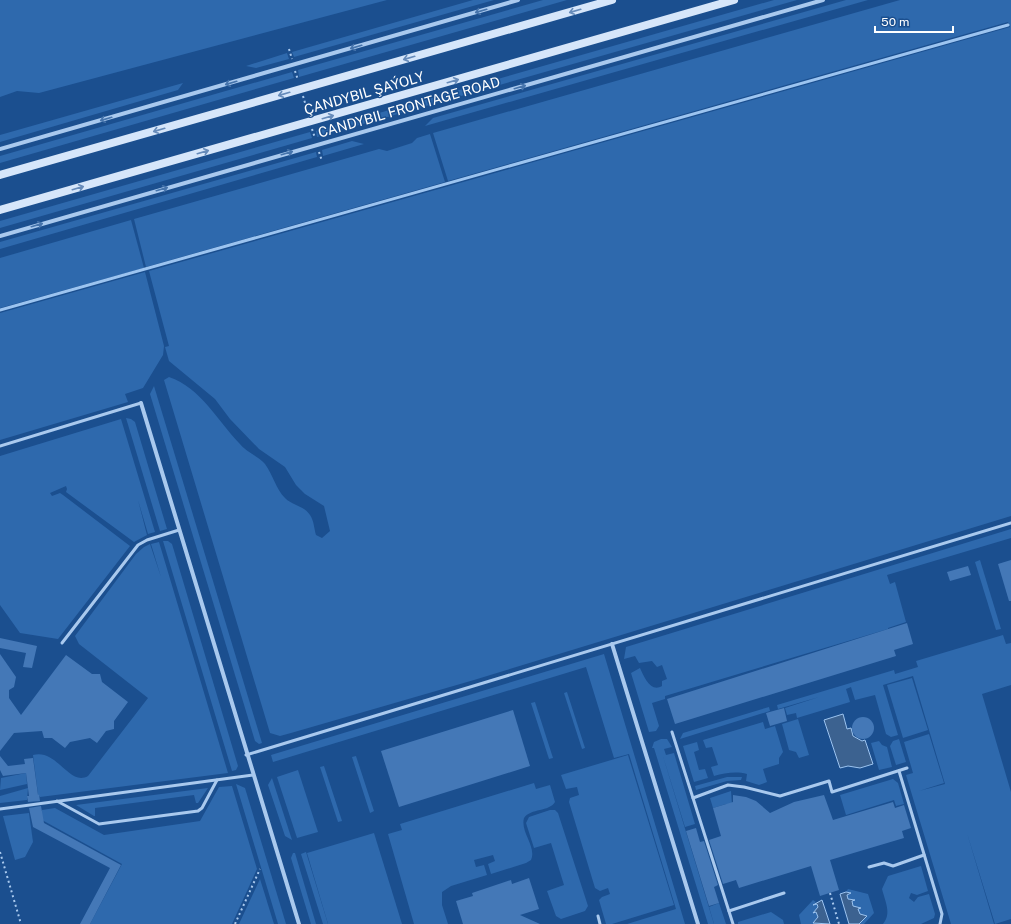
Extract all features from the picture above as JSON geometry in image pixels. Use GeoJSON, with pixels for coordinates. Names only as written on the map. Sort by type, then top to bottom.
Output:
{"type":"FeatureCollection","features":[{"type":"Feature","properties":{"kind":"main road","name":"ÇANDYBIL ŞAÝOLY"},"geometry":{"type":"LineString","coordinates":[[0,175],[612,0]]}},
{"type":"Feature","properties":{"kind":"main road","name":"ÇANDYBIL ŞAÝOLY"},"geometry":{"type":"LineString","coordinates":[[0,210],[734,0]]}},
{"type":"Feature","properties":{"kind":"street"},"geometry":{"type":"LineString","coordinates":[[0,149],[518,0]]}},
{"type":"Feature","properties":{"kind":"street","name":"CANDYBIL FRONTAGE ROAD"},"geometry":{"type":"LineString","coordinates":[[0,236],[824,0]]}},
{"type":"Feature","properties":{"kind":"street"},"geometry":{"type":"LineString","coordinates":[[141,403],[246,755],[299,924]]}},
{"type":"Feature","properties":{"kind":"street"},"geometry":{"type":"LineString","coordinates":[[612,644],[698,924]]}},
{"type":"Feature","properties":{"kind":"lane"},"geometry":{"type":"LineString","coordinates":[[0,446],[141,403]]}},
{"type":"Feature","properties":{"kind":"lane"},"geometry":{"type":"LineString","coordinates":[[246,755],[1011,523]]}},
{"type":"Feature","properties":{"kind":"lane"},"geometry":{"type":"LineString","coordinates":[[62,643],[138,545],[147,540],[179,530]]}},
{"type":"Feature","properties":{"kind":"lane"},"geometry":{"type":"LineString","coordinates":[[672,732],[733,924]]}},
{"type":"Feature","properties":{"kind":"lane"},"geometry":{"type":"LineString","coordinates":[[693,798],[728,785],[744,786],[780,796],[829,781],[832,792],[908,768]]}},
{"type":"Feature","properties":{"kind":"lane"},"geometry":{"type":"LineString","coordinates":[[899,771],[942,914],[940,924]]}},
{"type":"Feature","properties":{"kind":"lane"},"geometry":{"type":"LineString","coordinates":[[0,809],[253,775]]}},
{"type":"Feature","properties":{"kind":"lane"},"geometry":{"type":"LineString","coordinates":[[58,801],[95,823],[107,823],[198,811],[202,808],[218,780]]}},
{"type":"Feature","properties":{"kind":"lane"},"geometry":{"type":"LineString","coordinates":[[869,867],[884,862],[893,866],[924,856]]}},
{"type":"Feature","properties":{"kind":"lane"},"geometry":{"type":"LineString","coordinates":[[729,911],[784,893]]}},
{"type":"Feature","properties":{"kind":"lane"},"geometry":{"type":"LineString","coordinates":[[598,916],[600,924]]}},
{"type":"Feature","properties":{"kind":"path"},"geometry":{"type":"LineString","coordinates":[[289,49],[322,161]]}},
{"type":"Feature","properties":{"kind":"path"},"geometry":{"type":"LineString","coordinates":[[0,852],[21,924]]}},
{"type":"Feature","properties":{"kind":"path"},"geometry":{"type":"LineString","coordinates":[[234,924],[260,869]]}},
{"type":"Feature","properties":{"kind":"path"},"geometry":{"type":"LineString","coordinates":[[830,892],[839,924]]}},
{"type":"Feature","properties":{"kind":"shaded area"},"geometry":{"type":"Polygon","coordinates":[[[0,0],[387,0],[39,93],[17,91],[0,97],[0,0]]]}},
{"type":"Feature","properties":{"kind":"shaded area"},"geometry":{"type":"Polygon","coordinates":[[[473,0],[494,0],[294,57],[292,52],[473,0]]]}},
{"type":"Feature","properties":{"kind":"shaded area"},"geometry":{"type":"Polygon","coordinates":[[[543,0],[567,0],[299,77],[298,70],[543,0]]]}},
{"type":"Feature","properties":{"kind":"shaded area"},"geometry":{"type":"Polygon","coordinates":[[[774,0],[797,0],[317,137],[316,131],[774,0]]]}},
{"type":"Feature","properties":{"kind":"shaded area"},"geometry":{"type":"Polygon","coordinates":[[[846,0],[868,0],[425,126],[433,118],[846,0]]]}},
{"type":"Feature","properties":{"kind":"shaded area"},"geometry":{"type":"Polygon","coordinates":[[[900,0],[1011,0],[1011,516],[474,680],[280,736],[270,733],[164,380],[169,377],[180,382],[208,406],[242,446],[265,464],[285,498],[291,503],[301,507],[310,515],[316,535],[322,538],[330,531],[324,506],[305,494],[296,485],[285,467],[259,449],[230,419],[215,399],[169,361],[165,347],[169,346],[149,271],[1010,27],[1008,22],[448,181],[433,133],[900,0]]]}},
{"type":"Feature","properties":{"kind":"shaded area"},"geometry":{"type":"Polygon","coordinates":[[[287,53],[289,59],[256,68],[246,66],[287,53]]]}},
{"type":"Feature","properties":{"kind":"shaded area"},"geometry":{"type":"Polygon","coordinates":[[[292,72],[294,78],[0,163],[0,156],[292,72]]]}},
{"type":"Feature","properties":{"kind":"shaded area"},"geometry":{"type":"Polygon","coordinates":[[[183,83],[178,90],[0,142],[0,135],[183,83]]]}},
{"type":"Feature","properties":{"kind":"shaded area"},"geometry":{"type":"Polygon","coordinates":[[[310,132],[312,138],[0,228],[0,221],[310,132]]]}},
{"type":"Feature","properties":{"kind":"shaded area"},"geometry":{"type":"Polygon","coordinates":[[[430,134],[445,182],[146,267],[134,219],[379,149],[387,151],[412,143],[417,138],[430,134]]]}},
{"type":"Feature","properties":{"kind":"shaded area"},"geometry":{"type":"Polygon","coordinates":[[[352,141],[364,144],[323,156],[322,150],[352,141]]]}},
{"type":"Feature","properties":{"kind":"shaded area"},"geometry":{"type":"Polygon","coordinates":[[[316,152],[317,157],[0,249],[0,242],[316,152]]]}},
{"type":"Feature","properties":{"kind":"shaded area"},"geometry":{"type":"Polygon","coordinates":[[[131,220],[144,268],[0,308],[0,258],[131,220]]]}},
{"type":"Feature","properties":{"kind":"shaded area"},"geometry":{"type":"Polygon","coordinates":[[[145,272],[164,346],[163,355],[143,388],[125,394],[128,402],[0,440],[0,313],[145,272]]]}},
{"type":"Feature","properties":{"kind":"shaded area"},"geometry":{"type":"Polygon","coordinates":[[[154,386],[262,743],[259,744],[255,741],[150,394],[154,386]]]}},
{"type":"Feature","properties":{"kind":"shaded area"},"geometry":{"type":"Polygon","coordinates":[[[126,418],[135,422],[167,529],[160,531],[126,418]]]}},
{"type":"Feature","properties":{"kind":"shaded area"},"geometry":{"type":"Polygon","coordinates":[[[121,419],[155,532],[148,534],[138,500],[147,535],[134,542],[66,492],[66,486],[50,493],[52,496],[60,493],[130,546],[58,639],[20,633],[0,605],[0,456],[121,419]]]}},
{"type":"Feature","properties":{"kind":"shaded area"},"geometry":{"type":"Polygon","coordinates":[[[1011,529],[1011,538],[887,575],[890,584],[895,582],[906,622],[888,629],[665,696],[665,699],[652,703],[659,726],[656,731],[649,732],[631,673],[640,668],[648,683],[651,686],[658,688],[662,686],[662,681],[667,679],[662,665],[657,667],[652,661],[639,663],[635,656],[624,659],[626,647],[1011,529]]]}},
{"type":"Feature","properties":{"kind":"shaded area"},"geometry":{"type":"Polygon","coordinates":[[[163,541],[168,541],[172,544],[238,766],[236,770],[232,771],[163,541]]]}},
{"type":"Feature","properties":{"kind":"shaded area"},"geometry":{"type":"Polygon","coordinates":[[[159,542],[228,773],[40,797],[38,794],[33,755],[41,754],[49,757],[75,776],[81,778],[88,776],[148,698],[79,644],[75,636],[136,554],[150,544],[161,577],[151,544],[159,542]]]}},
{"type":"Feature","properties":{"kind":"shaded area"},"geometry":{"type":"Polygon","coordinates":[[[980,560],[1001,629],[996,630],[975,562],[980,560]]]}},
{"type":"Feature","properties":{"kind":"shaded area"},"geometry":{"type":"Polygon","coordinates":[[[1003,635],[1006,644],[1011,643],[1011,685],[982,694],[1011,792],[1011,919],[995,924],[967,833],[994,924],[951,924],[906,775],[913,773],[904,742],[929,734],[944,783],[919,791],[945,784],[913,676],[883,685],[898,735],[891,737],[886,734],[875,695],[855,700],[851,687],[846,689],[850,702],[797,718],[796,713],[787,715],[785,708],[819,697],[778,709],[777,705],[894,670],[895,674],[918,667],[916,661],[1003,635]]]}},
{"type":"Feature","properties":{"kind":"shaded area"},"geometry":{"type":"Polygon","coordinates":[[[604,654],[685,924],[627,924],[676,909],[629,754],[614,758],[586,667],[273,762],[271,755],[604,654]]]}},
{"type":"Feature","properties":{"kind":"shaded area"},"geometry":{"type":"Polygon","coordinates":[[[912,678],[928,730],[903,738],[887,685],[912,678]]]}},
{"type":"Feature","properties":{"kind":"shaded area"},"geometry":{"type":"Polygon","coordinates":[[[567,692],[585,748],[582,749],[564,693],[567,692]]]}},
{"type":"Feature","properties":{"kind":"shaded area"},"geometry":{"type":"Polygon","coordinates":[[[535,702],[553,758],[549,759],[531,703],[535,702]]]}},
{"type":"Feature","properties":{"kind":"shaded area"},"geometry":{"type":"Polygon","coordinates":[[[769,707],[770,711],[680,739],[683,733],[769,707]]]}},
{"type":"Feature","properties":{"kind":"shaded area"},"geometry":{"type":"Polygon","coordinates":[[[843,714],[847,729],[851,728],[853,736],[862,741],[865,740],[873,764],[860,768],[848,766],[840,768],[824,720],[843,714]]]}},
{"type":"Feature","properties":{"kind":"shaded area"},"geometry":{"type":"Polygon","coordinates":[[[798,719],[809,755],[799,758],[796,752],[789,750],[782,724],[798,719]]]}},
{"type":"Feature","properties":{"kind":"shaded area"},"geometry":{"type":"Polygon","coordinates":[[[763,722],[765,729],[775,726],[783,752],[779,758],[779,764],[763,769],[767,782],[759,785],[746,781],[747,774],[739,773],[726,773],[714,776],[711,767],[718,765],[712,747],[706,748],[703,740],[763,722]]]}},
{"type":"Feature","properties":{"kind":"shaded area"},"geometry":{"type":"Polygon","coordinates":[[[661,739],[667,739],[672,747],[664,749],[666,755],[674,753],[695,824],[685,827],[662,753],[714,924],[708,924],[654,748],[652,748],[654,742],[661,739]]]}},
{"type":"Feature","properties":{"kind":"shaded area"},"geometry":{"type":"Polygon","coordinates":[[[899,739],[906,762],[896,765],[890,746],[893,741],[899,739]]]}},
{"type":"Feature","properties":{"kind":"shaded area"},"geometry":{"type":"Polygon","coordinates":[[[879,741],[882,745],[887,747],[892,767],[879,770],[871,743],[879,741]]]}},
{"type":"Feature","properties":{"kind":"shaded area"},"geometry":{"type":"Polygon","coordinates":[[[697,742],[699,750],[694,752],[699,770],[705,769],[708,778],[694,782],[683,746],[697,742]]]}},
{"type":"Feature","properties":{"kind":"shaded area"},"geometry":{"type":"Polygon","coordinates":[[[628,755],[674,905],[612,924],[606,924],[599,900],[610,894],[608,888],[600,891],[595,888],[569,802],[570,798],[579,795],[577,787],[566,789],[561,775],[628,755]]]}},
{"type":"Feature","properties":{"kind":"shaded area"},"geometry":{"type":"Polygon","coordinates":[[[356,756],[374,811],[370,813],[352,757],[356,756]]]}},
{"type":"Feature","properties":{"kind":"shaded area"},"geometry":{"type":"Polygon","coordinates":[[[324,766],[342,821],[338,822],[320,767],[324,766]]]}},
{"type":"Feature","properties":{"kind":"shaded area"},"geometry":{"type":"Polygon","coordinates":[[[298,770],[318,832],[297,838],[277,777],[298,770]]]}},
{"type":"Feature","properties":{"kind":"shaded area"},"geometry":{"type":"Polygon","coordinates":[[[26,773],[27,784],[0,790],[1,778],[26,773]]]}},
{"type":"Feature","properties":{"kind":"shaded area"},"geometry":{"type":"Polygon","coordinates":[[[727,777],[742,777],[741,780],[727,781],[696,790],[695,786],[727,777]]]}},
{"type":"Feature","properties":{"kind":"shaded area"},"geometry":{"type":"Polygon","coordinates":[[[272,778],[292,840],[285,836],[268,785],[272,778]]]}},
{"type":"Feature","properties":{"kind":"shaded area"},"geometry":{"type":"Polygon","coordinates":[[[893,779],[898,783],[904,804],[896,806],[894,800],[846,815],[840,795],[893,779]]]}},
{"type":"Feature","properties":{"kind":"shaded area"},"geometry":{"type":"Polygon","coordinates":[[[534,783],[536,789],[550,785],[555,802],[549,807],[531,813],[524,818],[524,829],[532,850],[531,860],[491,874],[488,864],[495,861],[493,855],[474,860],[476,867],[484,865],[487,875],[451,886],[442,892],[442,905],[448,924],[414,924],[388,834],[402,830],[400,824],[534,783]]]}},
{"type":"Feature","properties":{"kind":"shaded area"},"geometry":{"type":"Polygon","coordinates":[[[236,784],[245,788],[286,924],[278,924],[236,784]]]}},
{"type":"Feature","properties":{"kind":"shaded area"},"geometry":{"type":"Polygon","coordinates":[[[232,786],[257,869],[232,924],[90,924],[122,864],[42,820],[42,810],[55,808],[104,835],[200,821],[219,787],[232,786]]]}},
{"type":"Feature","properties":{"kind":"shaded area"},"geometry":{"type":"Polygon","coordinates":[[[28,788],[27,800],[0,803],[0,796],[28,788]]]}},
{"type":"Feature","properties":{"kind":"shaded area"},"geometry":{"type":"Polygon","coordinates":[[[208,788],[198,803],[196,803],[194,795],[95,808],[95,816],[76,805],[208,788]]]}},
{"type":"Feature","properties":{"kind":"shaded area"},"geometry":{"type":"Polygon","coordinates":[[[731,791],[732,805],[726,804],[713,808],[710,798],[731,791]]]}},
{"type":"Feature","properties":{"kind":"shaded area"},"geometry":{"type":"Polygon","coordinates":[[[550,810],[555,810],[558,813],[588,906],[585,911],[561,919],[556,916],[547,891],[564,885],[551,843],[534,848],[526,823],[529,817],[550,810]]]}},
{"type":"Feature","properties":{"kind":"shaded area"},"geometry":{"type":"Polygon","coordinates":[[[29,813],[33,842],[25,857],[15,860],[3,816],[29,813]]]}},
{"type":"Feature","properties":{"kind":"shaded area"},"geometry":{"type":"Polygon","coordinates":[[[374,833],[402,924],[328,924],[307,853],[374,833]]]}},
{"type":"Feature","properties":{"kind":"shaded area"},"geometry":{"type":"Polygon","coordinates":[[[306,852],[328,924],[323,924],[301,854],[306,852]]]}},
{"type":"Feature","properties":{"kind":"shaded area"},"geometry":{"type":"Polygon","coordinates":[[[293,853],[295,853],[316,924],[311,924],[291,858],[293,853]]]}},
{"type":"Feature","properties":{"kind":"shaded area"},"geometry":{"type":"Polygon","coordinates":[[[921,866],[928,891],[917,895],[911,893],[909,898],[914,902],[918,897],[929,894],[935,914],[934,918],[921,924],[883,924],[886,920],[887,912],[882,889],[888,876],[921,866]]]}},
{"type":"Feature","properties":{"kind":"shaded area"},"geometry":{"type":"Polygon","coordinates":[[[260,879],[274,924],[239,924],[260,879]]]}},
{"type":"Feature","properties":{"kind":"shaded area"},"geometry":{"type":"Polygon","coordinates":[[[848,889],[868,894],[874,913],[864,924],[859,924],[867,916],[860,914],[858,909],[853,906],[852,901],[848,899],[846,895],[850,894],[846,892],[848,889]]]}},
{"type":"Feature","properties":{"kind":"shaded area"},"geometry":{"type":"Polygon","coordinates":[[[846,892],[851,893],[847,895],[848,899],[855,900],[852,901],[853,906],[861,908],[858,909],[860,914],[867,916],[859,924],[849,924],[840,894],[846,892]]]}},
{"type":"Feature","properties":{"kind":"shaded area"},"geometry":{"type":"Polygon","coordinates":[[[813,900],[816,902],[814,904],[817,904],[818,917],[816,924],[801,924],[799,915],[813,900]]]}},
{"type":"Feature","properties":{"kind":"shaded area"},"geometry":{"type":"Polygon","coordinates":[[[822,900],[830,924],[813,923],[818,917],[816,912],[813,913],[818,907],[817,904],[813,905],[822,900]]]}},
{"type":"Feature","properties":{"kind":"shaded area"},"geometry":{"type":"Polygon","coordinates":[[[719,903],[726,924],[714,924],[709,907],[719,903]]]}},
{"type":"Feature","properties":{"kind":"shaded area"},"geometry":{"type":"Polygon","coordinates":[[[771,912],[783,920],[784,924],[738,924],[738,922],[771,912]]]}},
{"type":"Feature","properties":{"kind":"building"},"geometry":{"type":"Polygon","coordinates":[[[1011,560],[1011,601],[1009,601],[998,564],[1011,560]]]}},
{"type":"Feature","properties":{"kind":"building"},"geometry":{"type":"Polygon","coordinates":[[[968,566],[971,575],[950,581],[947,572],[968,566]]]}},
{"type":"Feature","properties":{"kind":"building"},"geometry":{"type":"Polygon","coordinates":[[[907,623],[913,644],[894,650],[896,656],[675,724],[667,699],[907,623]]]}},
{"type":"Feature","properties":{"kind":"building"},"geometry":{"type":"Polygon","coordinates":[[[0,638],[37,646],[32,668],[23,667],[26,653],[0,648],[0,638]]]}},
{"type":"Feature","properties":{"kind":"building"},"geometry":{"type":"Polygon","coordinates":[[[0,654],[16,677],[14,687],[9,690],[9,698],[21,715],[66,655],[92,674],[100,674],[102,682],[128,702],[114,721],[114,729],[106,731],[97,743],[90,738],[70,742],[65,748],[52,738],[44,738],[42,731],[14,733],[0,751],[0,654]]]}},
{"type":"Feature","properties":{"kind":"building"},"geometry":{"type":"Polygon","coordinates":[[[784,708],[787,721],[770,726],[766,713],[784,708]]]}},
{"type":"Feature","properties":{"kind":"building"},"geometry":{"type":"Polygon","coordinates":[[[513,710],[530,766],[399,807],[381,751],[513,710]]]}},
{"type":"Feature","properties":{"kind":"building"},"geometry":{"type":"Polygon","coordinates":[[[859,717],[867,717],[874,724],[874,732],[867,739],[859,739],[852,732],[852,724],[859,717]]]}},
{"type":"Feature","properties":{"kind":"building"},"geometry":{"type":"Polygon","coordinates":[[[0,756],[8,766],[25,764],[24,759],[33,758],[40,801],[28,802],[27,796],[29,796],[26,773],[3,776],[0,770],[0,756]]]}},
{"type":"Feature","properties":{"kind":"building"},"geometry":{"type":"Polygon","coordinates":[[[733,795],[746,797],[756,801],[770,813],[794,802],[824,795],[833,820],[893,802],[895,808],[904,805],[911,828],[902,831],[904,838],[830,860],[839,890],[820,896],[811,866],[739,888],[736,880],[723,884],[709,840],[721,836],[713,808],[733,802],[733,795]]]}},
{"type":"Feature","properties":{"kind":"building"},"geometry":{"type":"Polygon","coordinates":[[[41,806],[44,823],[121,865],[90,924],[80,924],[110,868],[33,827],[29,808],[41,806]]]}},
{"type":"Feature","properties":{"kind":"building"},"geometry":{"type":"Polygon","coordinates":[[[696,828],[700,842],[704,841],[718,885],[714,887],[719,903],[709,906],[686,831],[696,828]]]}},
{"type":"Feature","properties":{"kind":"building"},"geometry":{"type":"Polygon","coordinates":[[[529,878],[539,909],[520,915],[540,924],[463,924],[456,901],[473,896],[472,893],[511,880],[512,884],[529,878]]]}},
{"type":"Feature","properties":{"kind":"waterway"},"geometry":{"type":"LineString","coordinates":[[0,310],[1008,25]]}}]}
